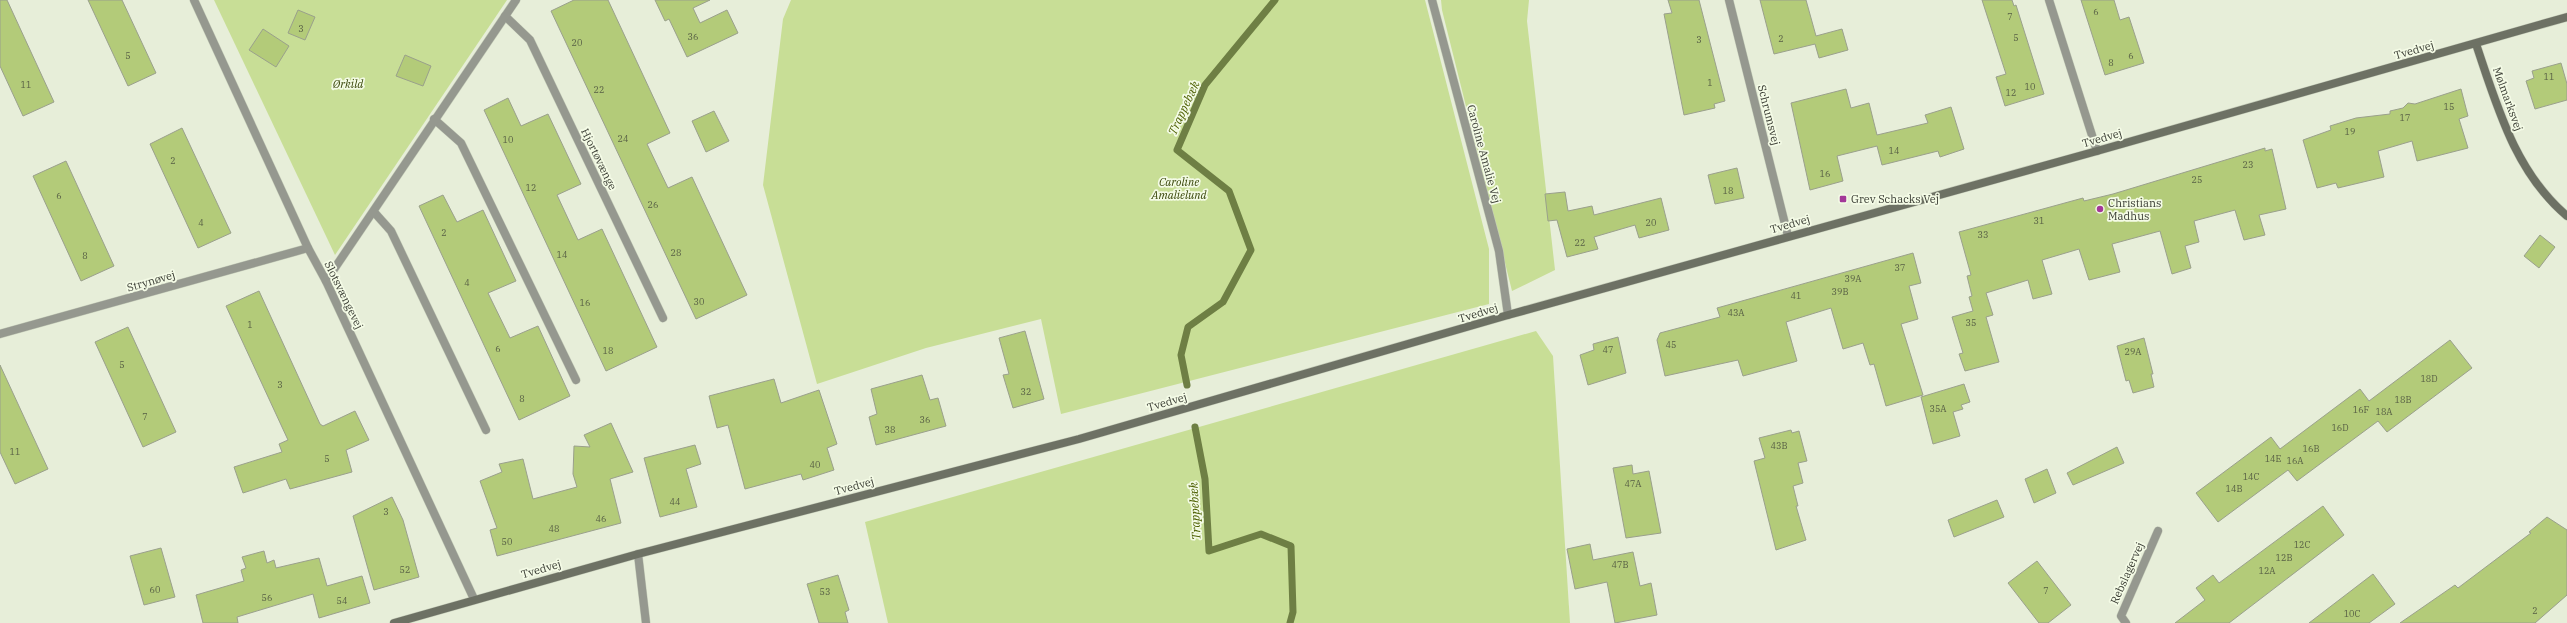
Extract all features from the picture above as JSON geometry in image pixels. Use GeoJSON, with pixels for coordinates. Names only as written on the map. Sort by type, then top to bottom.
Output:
{"type":"FeatureCollection","features":[{"type":"Feature","properties":{"kind":"street","name":"Slotsvængevej"},"geometry":{"type":"LineString","coordinates":[[194,0],[308,248],[326,281],[474,600]]}},
{"type":"Feature","properties":{"kind":"street"},"geometry":{"type":"LineString","coordinates":[[326,281],[374,212],[434,118],[516,0]]}},
{"type":"Feature","properties":{"kind":"street","name":"Caroline Amalie Vej"},"geometry":{"type":"LineString","coordinates":[[1432,0],[1499,251],[1508,315]]}},
{"type":"Feature","properties":{"kind":"street","name":"Schrumsvej"},"geometry":{"type":"LineString","coordinates":[[1729,0],[1788,236]]}},
{"type":"Feature","properties":{"kind":"street"},"geometry":{"type":"LineString","coordinates":[[2049,0],[2097,151]]}},
{"type":"Feature","properties":{"kind":"street","name":"Hjortøvænge"},"geometry":{"type":"LineString","coordinates":[[505,16],[530,40],[663,318]]}},
{"type":"Feature","properties":{"kind":"street","name":"Tvedvej"},"geometry":{"type":"LineString","coordinates":[[394,623],[638,554],[1079,439],[1508,315],[2097,151],[2567,17]]}},
{"type":"Feature","properties":{"kind":"street","name":"Mølmarksvej"},"geometry":{"type":"LineString","coordinates":[[2476,44],[2507,134],[2530,174],[2567,216]]}},
{"type":"Feature","properties":{"kind":"street"},"geometry":{"type":"LineString","coordinates":[[434,118],[461,142],[576,380]]}},
{"type":"Feature","properties":{"kind":"street"},"geometry":{"type":"LineString","coordinates":[[374,212],[391,231],[486,430]]}},
{"type":"Feature","properties":{"kind":"street","name":"Strynøvej"},"geometry":{"type":"LineString","coordinates":[[0,334],[308,248]]}},
{"type":"Feature","properties":{"kind":"street","name":"Rebslagervej"},"geometry":{"type":"LineString","coordinates":[[2126,623],[2121,616],[2158,531]]}},
{"type":"Feature","properties":{"kind":"street"},"geometry":{"type":"LineString","coordinates":[[638,554],[646,623]]}},
{"type":"Feature","properties":{"kind":"green space","name":"Ørkild"},"geometry":{"type":"Polygon","coordinates":[[[214,0],[507,0],[335,255],[214,0]]]}},
{"type":"Feature","properties":{"kind":"green space","name":"Caroline Amalielund"},"geometry":{"type":"Polygon","coordinates":[[[791,0],[1425,0],[1489,249],[1489,304],[1061,414],[1041,319],[926,348],[817,384],[763,185],[783,19],[791,0]]]}},
{"type":"Feature","properties":{"kind":"green space"},"geometry":{"type":"Polygon","coordinates":[[[1441,0],[1529,0],[1527,21],[1555,270],[1512,291],[1442,10],[1441,0]]]}},
{"type":"Feature","properties":{"kind":"green space"},"geometry":{"type":"Polygon","coordinates":[[[1536,331],[1553,356],[1570,623],[888,623],[865,522],[1536,331]]]}},
{"type":"Feature","properties":{"kind":"building"},"geometry":{"type":"Polygon","coordinates":[[[0,0],[7,0],[54,102],[23,116],[0,66],[0,0]]]}},
{"type":"Feature","properties":{"kind":"building"},"geometry":{"type":"Polygon","coordinates":[[[88,0],[122,0],[156,73],[128,86],[88,0]]]}},
{"type":"Feature","properties":{"kind":"building"},"geometry":{"type":"Polygon","coordinates":[[[574,0],[608,0],[670,133],[647,144],[668,188],[692,177],[747,295],[696,319],[551,11],[574,0]]]}},
{"type":"Feature","properties":{"kind":"building"},"geometry":{"type":"Polygon","coordinates":[[[655,0],[710,0],[693,8],[700,23],[727,10],[738,33],[687,57],[669,19],[665,21],[655,0]]]}},
{"type":"Feature","properties":{"kind":"building"},"geometry":{"type":"Polygon","coordinates":[[[1668,0],[1699,0],[1725,101],[1714,104],[1715,108],[1684,115],[1664,14],[1672,13],[1668,0]]]}},
{"type":"Feature","properties":{"kind":"building"},"geometry":{"type":"Polygon","coordinates":[[[1760,0],[1806,0],[1816,36],[1842,29],[1848,50],[1819,58],[1815,44],[1774,54],[1760,0]]]}},
{"type":"Feature","properties":{"kind":"building"},"geometry":{"type":"Polygon","coordinates":[[[1982,0],[2012,0],[2014,6],[2016,5],[2044,94],[2005,106],[1996,77],[2006,74],[1982,0]]]}},
{"type":"Feature","properties":{"kind":"building"},"geometry":{"type":"Polygon","coordinates":[[[2081,0],[2114,0],[2120,20],[2129,17],[2144,63],[2105,75],[2081,0]]]}},
{"type":"Feature","properties":{"kind":"building"},"geometry":{"type":"Polygon","coordinates":[[[298,10],[315,17],[305,40],[288,33],[298,10]]]}},
{"type":"Feature","properties":{"kind":"building"},"geometry":{"type":"Polygon","coordinates":[[[263,29],[289,46],[276,67],[249,50],[263,29]]]}},
{"type":"Feature","properties":{"kind":"building"},"geometry":{"type":"Polygon","coordinates":[[[405,55],[431,66],[423,86],[396,76],[405,55]]]}},
{"type":"Feature","properties":{"kind":"building"},"geometry":{"type":"Polygon","coordinates":[[[2561,63],[2567,84],[2567,100],[2535,109],[2526,81],[2534,78],[2532,71],[2561,63]]]}},
{"type":"Feature","properties":{"kind":"building"},"geometry":{"type":"Polygon","coordinates":[[[1846,89],[1851,108],[1869,103],[1877,135],[1928,123],[1925,115],[1951,107],[1964,149],[1940,157],[1938,151],[1882,165],[1877,146],[1837,156],[1843,181],[1810,190],[1791,103],[1846,89]]]}},
{"type":"Feature","properties":{"kind":"building"},"geometry":{"type":"Polygon","coordinates":[[[2461,89],[2468,116],[2459,119],[2468,148],[2417,161],[2412,141],[2378,151],[2384,177],[2338,188],[2336,183],[2317,188],[2303,140],[2331,130],[2330,126],[2356,118],[2390,114],[2390,111],[2403,108],[2408,103],[2415,104],[2461,89]]]}},
{"type":"Feature","properties":{"kind":"building"},"geometry":{"type":"Polygon","coordinates":[[[508,98],[521,126],[548,114],[581,184],[557,195],[578,240],[602,229],[657,347],[606,371],[484,110],[508,98]]]}},
{"type":"Feature","properties":{"kind":"building"},"geometry":{"type":"Polygon","coordinates":[[[714,111],[729,141],[706,152],[692,121],[714,111]]]}},
{"type":"Feature","properties":{"kind":"building"},"geometry":{"type":"Polygon","coordinates":[[[182,128],[231,233],[198,248],[150,144],[182,128]]]}},
{"type":"Feature","properties":{"kind":"building"},"geometry":{"type":"Polygon","coordinates":[[[2265,148],[2265,151],[2272,149],[2286,209],[2259,215],[2265,235],[2244,240],[2235,210],[2194,221],[2199,242],[2185,246],[2191,268],[2172,274],[2160,231],[2112,244],[2120,272],[2089,280],[2079,249],[2042,260],[2052,294],[2033,299],[2028,280],[1986,293],[1993,315],[1986,317],[1999,362],[1965,371],[1959,354],[1963,353],[1952,317],[1973,311],[1969,297],[1972,296],[1967,276],[1971,275],[1959,232],[2083,198],[2084,201],[2113,194],[2265,148]]]}},
{"type":"Feature","properties":{"kind":"building"},"geometry":{"type":"Polygon","coordinates":[[[66,161],[114,266],[81,281],[33,176],[66,161]]]}},
{"type":"Feature","properties":{"kind":"building"},"geometry":{"type":"Polygon","coordinates":[[[1737,168],[1744,198],[1715,204],[1708,175],[1737,168]]]}},
{"type":"Feature","properties":{"kind":"building"},"geometry":{"type":"Polygon","coordinates":[[[1565,192],[1568,211],[1592,206],[1594,215],[1661,198],[1669,230],[1639,238],[1635,225],[1594,237],[1598,249],[1567,257],[1557,220],[1548,221],[1545,194],[1565,192]]]}},
{"type":"Feature","properties":{"kind":"building"},"geometry":{"type":"Polygon","coordinates":[[[443,195],[457,222],[483,210],[516,281],[488,293],[510,338],[538,326],[570,396],[519,420],[419,206],[443,195]]]}},
{"type":"Feature","properties":{"kind":"building"},"geometry":{"type":"Polygon","coordinates":[[[2540,235],[2555,247],[2539,268],[2524,256],[2540,235]]]}},
{"type":"Feature","properties":{"kind":"building"},"geometry":{"type":"Polygon","coordinates":[[[1913,253],[1921,283],[1909,286],[1918,319],[1901,324],[1923,395],[1886,406],[1874,364],[1870,365],[1863,343],[1843,349],[1831,308],[1786,322],[1797,361],[1743,376],[1738,360],[1665,376],[1657,340],[1660,333],[1720,317],[1717,308],[1913,253]]]}},
{"type":"Feature","properties":{"kind":"building"},"geometry":{"type":"Polygon","coordinates":[[[259,291],[320,424],[323,426],[355,411],[369,440],[346,450],[352,472],[290,489],[286,479],[243,493],[234,467],[282,452],[279,444],[288,440],[226,306],[259,291]]]}},
{"type":"Feature","properties":{"kind":"building"},"geometry":{"type":"Polygon","coordinates":[[[128,327],[176,432],[143,447],[95,342],[128,327]]]}},
{"type":"Feature","properties":{"kind":"building"},"geometry":{"type":"Polygon","coordinates":[[[1025,331],[1044,399],[1013,408],[1003,375],[1009,374],[999,338],[1025,331]]]}},
{"type":"Feature","properties":{"kind":"building"},"geometry":{"type":"Polygon","coordinates":[[[1618,337],[1626,373],[1588,385],[1580,355],[1594,350],[1593,344],[1618,337]]]}},
{"type":"Feature","properties":{"kind":"building"},"geometry":{"type":"Polygon","coordinates":[[[2144,338],[2153,374],[2151,374],[2154,387],[2133,393],[2129,380],[2126,381],[2117,346],[2144,338]]]}},
{"type":"Feature","properties":{"kind":"building"},"geometry":{"type":"Polygon","coordinates":[[[2450,340],[2472,368],[2387,432],[2378,421],[2297,481],[2288,470],[2218,522],[2196,493],[2271,437],[2280,449],[2360,389],[2369,401],[2450,340]]]}},
{"type":"Feature","properties":{"kind":"building"},"geometry":{"type":"Polygon","coordinates":[[[0,365],[48,469],[15,484],[0,452],[0,365]]]}},
{"type":"Feature","properties":{"kind":"building"},"geometry":{"type":"Polygon","coordinates":[[[922,375],[930,400],[938,398],[946,426],[876,445],[869,417],[877,414],[871,389],[922,375]]]}},
{"type":"Feature","properties":{"kind":"building"},"geometry":{"type":"Polygon","coordinates":[[[774,379],[781,403],[819,390],[837,444],[827,448],[834,470],[803,480],[801,474],[745,489],[728,425],[717,428],[709,396],[774,379]]]}},
{"type":"Feature","properties":{"kind":"building"},"geometry":{"type":"Polygon","coordinates":[[[1964,384],[1970,402],[1961,405],[1963,409],[1953,412],[1960,436],[1933,444],[1921,397],[1964,384]]]}},
{"type":"Feature","properties":{"kind":"building"},"geometry":{"type":"Polygon","coordinates":[[[611,423],[633,472],[610,479],[621,523],[497,556],[490,530],[497,528],[480,481],[502,472],[499,464],[523,459],[533,499],[577,487],[573,474],[574,446],[590,447],[584,435],[611,423]]]}},
{"type":"Feature","properties":{"kind":"building"},"geometry":{"type":"Polygon","coordinates":[[[1791,430],[1792,433],[1799,431],[1807,461],[1798,463],[1803,483],[1793,486],[1798,506],[1796,506],[1806,540],[1776,550],[1754,461],[1765,458],[1759,438],[1791,430]]]}},
{"type":"Feature","properties":{"kind":"building"},"geometry":{"type":"Polygon","coordinates":[[[695,445],[701,464],[686,469],[697,507],[660,517],[644,458],[695,445]]]}},
{"type":"Feature","properties":{"kind":"building"},"geometry":{"type":"Polygon","coordinates":[[[2117,447],[2124,463],[2073,485],[2067,473],[2117,447]]]}},
{"type":"Feature","properties":{"kind":"building"},"geometry":{"type":"Polygon","coordinates":[[[1632,465],[1633,474],[1649,471],[1661,533],[1626,538],[1613,468],[1632,465]]]}},
{"type":"Feature","properties":{"kind":"building"},"geometry":{"type":"Polygon","coordinates":[[[2047,469],[2056,493],[2034,503],[2025,479],[2047,469]]]}},
{"type":"Feature","properties":{"kind":"building"},"geometry":{"type":"Polygon","coordinates":[[[392,497],[403,520],[419,577],[374,590],[353,516],[392,497]]]}},
{"type":"Feature","properties":{"kind":"building"},"geometry":{"type":"Polygon","coordinates":[[[1997,500],[2004,517],[1954,537],[1948,520],[1997,500]]]}},
{"type":"Feature","properties":{"kind":"building"},"geometry":{"type":"Polygon","coordinates":[[[2323,506],[2344,535],[2229,623],[2175,623],[2205,600],[2196,588],[2213,575],[2219,583],[2323,506]]]}},
{"type":"Feature","properties":{"kind":"building"},"geometry":{"type":"Polygon","coordinates":[[[2547,517],[2567,530],[2567,595],[2535,623],[2400,623],[2455,585],[2458,588],[2531,533],[2529,532],[2547,517]]]}},
{"type":"Feature","properties":{"kind":"building"},"geometry":{"type":"Polygon","coordinates":[[[1590,544],[1593,560],[1633,552],[1640,586],[1651,583],[1657,615],[1615,623],[1607,582],[1575,589],[1567,549],[1590,544]]]}},
{"type":"Feature","properties":{"kind":"building"},"geometry":{"type":"Polygon","coordinates":[[[161,548],[175,597],[144,605],[130,556],[161,548]]]}},
{"type":"Feature","properties":{"kind":"building"},"geometry":{"type":"Polygon","coordinates":[[[264,551],[267,563],[274,560],[276,568],[319,558],[327,586],[362,576],[370,603],[319,618],[313,594],[237,617],[238,623],[203,623],[196,595],[244,581],[241,570],[246,568],[242,557],[264,551]]]}},
{"type":"Feature","properties":{"kind":"building"},"geometry":{"type":"Polygon","coordinates":[[[2037,561],[2071,605],[2048,623],[2039,623],[2008,583],[2037,561]]]}},
{"type":"Feature","properties":{"kind":"building"},"geometry":{"type":"Polygon","coordinates":[[[2373,574],[2395,604],[2369,623],[2309,623],[2373,574]]]}},
{"type":"Feature","properties":{"kind":"building"},"geometry":{"type":"Polygon","coordinates":[[[838,575],[849,610],[845,612],[848,623],[819,623],[807,584],[838,575]]]}},
{"type":"Feature","properties":{"kind":"waterway","name":"Trappebæk"},"geometry":{"type":"LineString","coordinates":[[1187,385],[1181,355],[1188,327],[1223,302],[1251,250],[1229,191],[1177,150],[1205,85],[1275,0]]}},
{"type":"Feature","properties":{"kind":"waterway","name":"Trappebæk"},"geometry":{"type":"LineString","coordinates":[[1195,427],[1205,479],[1209,551],[1261,534],[1291,546],[1293,612],[1290,623]]}},
{"type":"Feature","properties":{"kind":"place","name":"Grev Schacks Vej"},"geometry":{"type":"Point","coordinates":[1843,199]}},
{"type":"Feature","properties":{"kind":"place","name":"Christians Madhus"},"geometry":{"type":"Point","coordinates":[2100,209]}}]}
